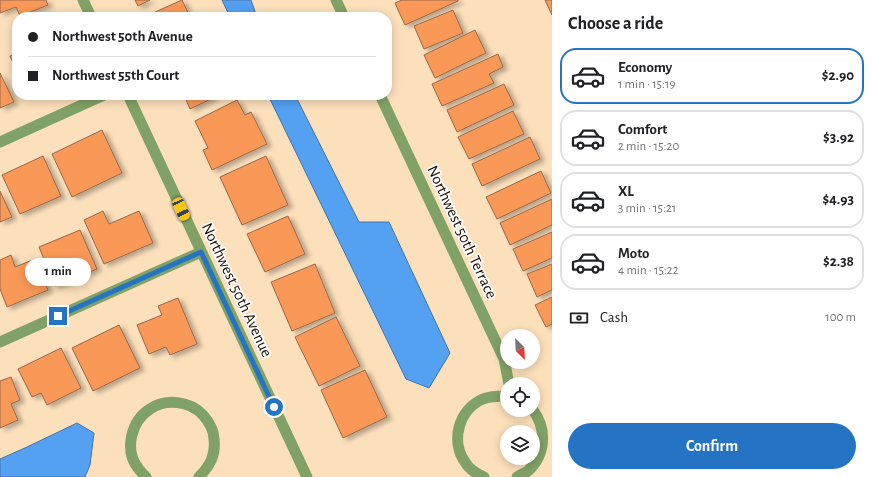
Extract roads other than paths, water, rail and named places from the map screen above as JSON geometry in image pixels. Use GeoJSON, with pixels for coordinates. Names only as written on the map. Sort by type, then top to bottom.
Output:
{"type":"FeatureCollection","features":[{"type":"Feature","properties":{"kind":"street"},"geometry":{"type":"LineString","coordinates":[[83,0],[89,12]]}},
{"type":"Feature","properties":{"kind":"street"},"geometry":{"type":"LineString","coordinates":[[336,0],[342,12]]}},
{"type":"Feature","properties":{"kind":"street"},"geometry":{"type":"LineString","coordinates":[[0,142],[93,100]]}},
{"type":"Feature","properties":{"kind":"street","name":"Northwest 50th Avenue"},"geometry":{"type":"LineString","coordinates":[[130,100],[307,477]]}},
{"type":"Feature","properties":{"kind":"street","name":"Northwest 50th Terrace"},"geometry":{"type":"LineString","coordinates":[[382,100],[504,359],[508,377]]}},
{"type":"Feature","properties":{"kind":"street"},"geometry":{"type":"LineString","coordinates":[[0,342],[201,252]]}},
{"type":"Feature","properties":{"kind":"street"},"geometry":{"type":"LineString","coordinates":[[484,477],[475,473],[465,462],[459,449],[458,434],[462,420],[470,408],[482,399],[500,395]]}},
{"type":"Feature","properties":{"kind":"street"},"geometry":{"type":"LineString","coordinates":[[146,477],[137,468],[132,455],[130,442],[133,429],[140,418],[150,408],[162,403],[175,402],[188,405],[200,411],[208,421],[214,434],[215,446],[212,459],[206,471],[199,477]]}},
{"type":"Feature","properties":{"kind":"street"},"geometry":{"type":"LineString","coordinates":[[517,477],[532,466],[542,449],[543,436],[540,422],[537,417]]}},
{"type":"Feature","properties":{"kind":"water"},"geometry":{"type":"Polygon","coordinates":[[[222,0],[251,0],[255,12],[228,12],[222,0]]]}},
{"type":"Feature","properties":{"kind":"water"},"geometry":{"type":"Polygon","coordinates":[[[270,100],[298,100],[359,222],[389,222],[450,353],[429,388],[406,379],[270,100]]]}},
{"type":"Feature","properties":{"kind":"water"},"geometry":{"type":"Polygon","coordinates":[[[77,423],[94,433],[90,465],[85,477],[0,477],[0,459],[77,423]]]}}]}
